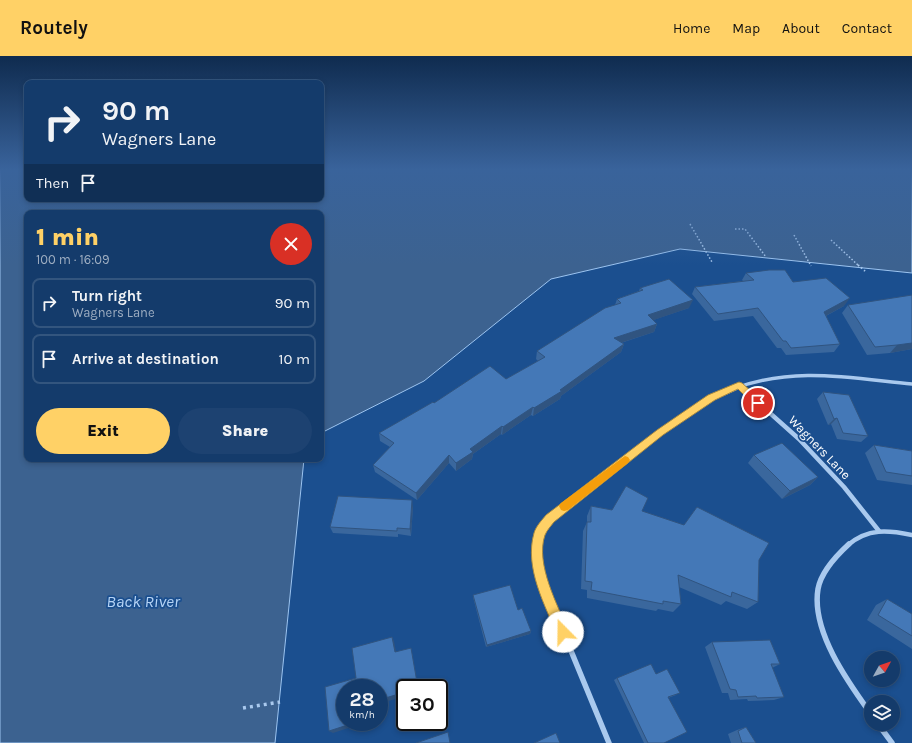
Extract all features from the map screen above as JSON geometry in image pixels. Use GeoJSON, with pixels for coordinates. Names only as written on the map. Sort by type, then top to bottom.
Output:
{"type":"FeatureCollection","features":[{"type":"Feature","properties":{"kind":"street"},"geometry":{"type":"LineString","coordinates":[[609,743],[541,578],[537,551],[540,532],[550,518],[660,432],[711,397],[739,385],[772,377],[795,375],[823,375],[912,384]]}},
{"type":"Feature","properties":{"kind":"street","name":"Wagners Lane"},"geometry":{"type":"LineString","coordinates":[[739,385],[799,439],[844,487],[879,531]]}},
{"type":"Feature","properties":{"kind":"street"},"geometry":{"type":"LineString","coordinates":[[864,704],[854,690],[829,644],[816,603],[818,588],[827,570],[840,553],[850,543],[864,534],[879,531],[912,535]]}},
{"type":"Feature","properties":{"kind":"street"},"geometry":{"type":"LineString","coordinates":[[883,731],[892,743]]}},
{"type":"Feature","properties":{"kind":"path"},"geometry":{"type":"LineString","coordinates":[[690,224],[712,262]]}},
{"type":"Feature","properties":{"kind":"path"},"geometry":{"type":"LineString","coordinates":[[735,229],[746,229],[766,256]]}},
{"type":"Feature","properties":{"kind":"path"},"geometry":{"type":"LineString","coordinates":[[794,235],[811,266]]}},
{"type":"Feature","properties":{"kind":"path"},"geometry":{"type":"LineString","coordinates":[[831,240],[865,270]]}},
{"type":"Feature","properties":{"kind":"path"},"geometry":{"type":"LineString","coordinates":[[243,708],[280,702]]}},
{"type":"Feature","properties":{"kind":"water","name":"Back River"},"geometry":{"type":"Polygon","coordinates":[[[0,201],[912,201],[912,273],[680,249],[551,279],[424,381],[324,431],[324,210],[24,210],[24,462],[304,462],[275,743],[0,743],[0,201]]]}},
{"type":"Feature","properties":{"kind":"building"},"geometry":{"type":"Polygon","coordinates":[[[769,270],[785,270],[793,282],[826,278],[850,298],[824,312],[840,344],[791,348],[786,341],[783,341],[758,308],[718,314],[695,287],[754,280],[746,273],[769,270]]]}},
{"type":"Feature","properties":{"kind":"building"},"geometry":{"type":"Polygon","coordinates":[[[669,279],[693,300],[648,315],[657,324],[614,338],[624,344],[560,390],[562,391],[534,408],[533,407],[503,427],[502,426],[470,449],[473,452],[456,463],[449,455],[416,493],[373,465],[394,443],[379,433],[433,402],[434,403],[490,366],[506,379],[545,357],[537,351],[605,308],[621,303],[617,299],[643,290],[640,288],[669,279]]]}},
{"type":"Feature","properties":{"kind":"building"},"geometry":{"type":"Polygon","coordinates":[[[912,295],[912,343],[875,347],[848,305],[912,295]]]}},
{"type":"Feature","properties":{"kind":"building"},"geometry":{"type":"Polygon","coordinates":[[[823,392],[849,395],[868,436],[843,433],[837,418],[834,419],[823,392]]]}},
{"type":"Feature","properties":{"kind":"building"},"geometry":{"type":"Polygon","coordinates":[[[782,443],[818,477],[790,491],[754,455],[782,443]]]}},
{"type":"Feature","properties":{"kind":"building"},"geometry":{"type":"Polygon","coordinates":[[[874,445],[912,451],[912,476],[886,472],[874,445]]]}},
{"type":"Feature","properties":{"kind":"building"},"geometry":{"type":"Polygon","coordinates":[[[626,486],[648,498],[642,511],[684,525],[697,507],[769,543],[759,560],[758,602],[732,592],[731,597],[678,575],[681,604],[663,601],[663,604],[591,590],[592,582],[585,581],[587,522],[591,522],[591,506],[612,510],[626,486]]]}},
{"type":"Feature","properties":{"kind":"building"},"geometry":{"type":"Polygon","coordinates":[[[338,496],[412,500],[410,529],[397,528],[397,531],[330,527],[338,496]]]}},
{"type":"Feature","properties":{"kind":"building"},"geometry":{"type":"Polygon","coordinates":[[[510,585],[518,610],[522,608],[531,631],[487,645],[473,595],[510,585]]]}},
{"type":"Feature","properties":{"kind":"building"},"geometry":{"type":"Polygon","coordinates":[[[887,599],[912,614],[912,636],[878,615],[887,599]]]}},
{"type":"Feature","properties":{"kind":"building"},"geometry":{"type":"Polygon","coordinates":[[[392,637],[395,652],[411,648],[416,679],[396,679],[396,695],[388,697],[388,679],[353,679],[356,678],[352,648],[392,637]]]}},
{"type":"Feature","properties":{"kind":"building"},"geometry":{"type":"Polygon","coordinates":[[[770,640],[780,664],[771,664],[784,697],[738,697],[736,690],[730,689],[712,642],[770,640]]]}},
{"type":"Feature","properties":{"kind":"building"},"geometry":{"type":"Polygon","coordinates":[[[651,664],[656,674],[667,669],[680,693],[668,697],[687,732],[664,743],[648,743],[617,678],[651,664]]]}},
{"type":"Feature","properties":{"kind":"building"},"geometry":{"type":"Polygon","coordinates":[[[336,684],[336,729],[329,731],[325,687],[336,684]]]}},
{"type":"Feature","properties":{"kind":"building"},"geometry":{"type":"Polygon","coordinates":[[[746,727],[756,743],[742,743],[738,731],[746,727]]]}},
{"type":"Feature","properties":{"kind":"building"},"geometry":{"type":"Polygon","coordinates":[[[448,732],[450,743],[416,743],[448,732]]]}},
{"type":"Feature","properties":{"kind":"building"},"geometry":{"type":"Polygon","coordinates":[[[556,733],[560,743],[534,743],[556,733]]]}},
{"type":"Feature","properties":{"kind":"slow traffic"},"geometry":{"type":"LineString","coordinates":[[564,506],[625,460]]}},
{"type":"Feature","properties":{"kind":"route"},"geometry":{"type":"LineString","coordinates":[[563,632],[541,578],[537,551],[540,532],[550,518],[660,432],[711,397],[739,385],[758,403]]}}]}
